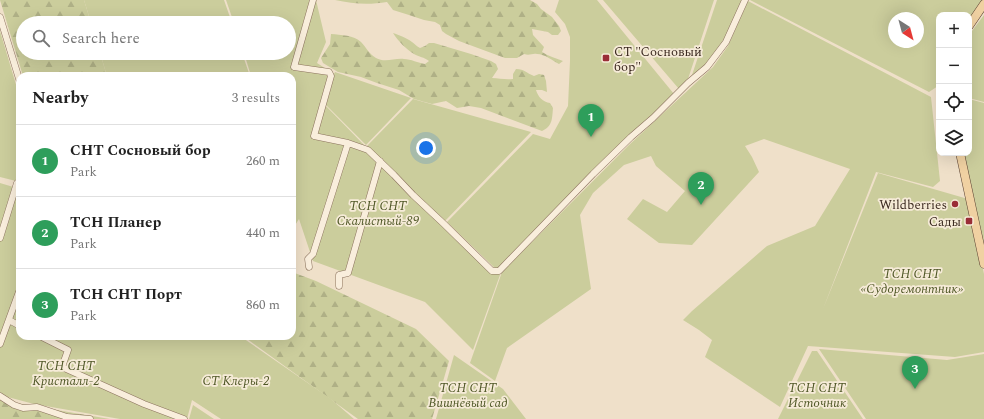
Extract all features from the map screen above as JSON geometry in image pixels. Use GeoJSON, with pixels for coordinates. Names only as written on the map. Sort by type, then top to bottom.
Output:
{"type":"FeatureCollection","features":[{"type":"Feature","properties":{"kind":"main road"},"geometry":{"type":"LineString","coordinates":[[972,22],[984,4]]}},
{"type":"Feature","properties":{"kind":"main road"},"geometry":{"type":"LineString","coordinates":[[961,156],[984,264]]}},
{"type":"Feature","properties":{"kind":"street"},"geometry":{"type":"LineString","coordinates":[[313,0],[294,68],[329,72],[331,76],[314,136],[368,150],[492,271],[499,271],[593,174],[707,67],[726,42],[744,0]]}},
{"type":"Feature","properties":{"kind":"street"},"geometry":{"type":"LineString","coordinates":[[0,17],[17,72]]}},
{"type":"Feature","properties":{"kind":"street"},"geometry":{"type":"LineString","coordinates":[[309,267],[308,259],[313,254],[348,144]]}},
{"type":"Feature","properties":{"kind":"street"},"geometry":{"type":"LineString","coordinates":[[339,286],[339,275],[348,273],[380,162]]}},
{"type":"Feature","properties":{"kind":"street"},"geometry":{"type":"LineString","coordinates":[[0,238],[16,186]]}},
{"type":"Feature","properties":{"kind":"street"},"geometry":{"type":"LineString","coordinates":[[0,344],[16,300]]}},
{"type":"Feature","properties":{"kind":"street"},"geometry":{"type":"LineString","coordinates":[[9,320],[16,324]]}},
{"type":"Feature","properties":{"kind":"street"},"geometry":{"type":"LineString","coordinates":[[48,340],[68,350],[62,367],[144,404],[184,419]]}},
{"type":"Feature","properties":{"kind":"street"},"geometry":{"type":"LineString","coordinates":[[0,396],[23,408],[36,407],[67,416],[90,419]]}},
{"type":"Feature","properties":{"kind":"green space"},"geometry":{"type":"Polygon","coordinates":[[[0,0],[84,0],[89,16],[16,16],[16,53],[0,0]]]}},
{"type":"Feature","properties":{"kind":"green space"},"geometry":{"type":"Polygon","coordinates":[[[84,0],[224,0],[230,16],[89,16],[84,0]]]}},
{"type":"Feature","properties":{"kind":"green space","name":"ТСН СНТ Скалистый-89"},"geometry":{"type":"Polygon","coordinates":[[[226,0],[316,0],[326,42],[317,63],[334,74],[335,72],[411,98],[366,145],[326,105],[332,84],[325,105],[366,147],[413,99],[531,132],[445,221],[500,275],[473,350],[425,302],[313,261],[299,219],[296,224],[296,72],[250,72],[246,60],[296,60],[296,16],[232,16],[226,0]]]}},
{"type":"Feature","properties":{"kind":"green space"},"geometry":{"type":"Polygon","coordinates":[[[335,0],[530,0],[552,17],[561,31],[558,35],[552,35],[548,32],[532,29],[533,35],[544,47],[542,52],[563,61],[559,64],[540,54],[524,54],[517,58],[505,58],[459,41],[442,31],[440,25],[435,22],[393,10],[387,2],[361,4],[335,0]]]}},
{"type":"Feature","properties":{"kind":"green space"},"geometry":{"type":"Polygon","coordinates":[[[559,0],[597,0],[674,94],[497,270],[447,222],[533,134],[550,139],[568,106],[570,37],[565,24],[555,12],[559,0]]]}},
{"type":"Feature","properties":{"kind":"green space"},"geometry":{"type":"Polygon","coordinates":[[[603,0],[714,0],[687,82],[679,89],[603,0]]]}},
{"type":"Feature","properties":{"kind":"green space"},"geometry":{"type":"Polygon","coordinates":[[[717,0],[742,0],[724,41],[711,59],[691,78],[717,0]]]}},
{"type":"Feature","properties":{"kind":"green space"},"geometry":{"type":"Polygon","coordinates":[[[750,0],[984,0],[972,17],[972,12],[936,12],[936,87],[929,92],[750,0]]]}},
{"type":"Feature","properties":{"kind":"green space","name":"ТСН СНТ «Судоремонтник»"},"geometry":{"type":"Polygon","coordinates":[[[748,1],[931,97],[936,156],[937,156],[940,181],[933,187],[876,172],[823,309],[878,173],[968,199],[984,274],[984,352],[955,357],[808,346],[780,407],[705,357],[712,340],[683,320],[767,246],[815,226],[850,169],[764,139],[745,146],[759,172],[692,245],[659,243],[627,219],[643,199],[667,212],[685,191],[656,166],[651,156],[624,165],[593,193],[580,215],[591,289],[507,348],[495,381],[470,363],[502,272],[629,145],[713,67],[728,46],[748,1]]]}},
{"type":"Feature","properties":{"kind":"green space"},"geometry":{"type":"Polygon","coordinates":[[[984,15],[984,102],[972,99],[972,31],[984,15]]]}},
{"type":"Feature","properties":{"kind":"green space"},"geometry":{"type":"Polygon","coordinates":[[[0,31],[16,85],[16,181],[0,177],[0,31]]]}},
{"type":"Feature","properties":{"kind":"green space"},"geometry":{"type":"Polygon","coordinates":[[[393,33],[408,39],[420,48],[429,43],[434,43],[491,61],[496,64],[498,69],[492,78],[513,79],[513,74],[516,69],[524,70],[534,76],[539,74],[544,75],[547,92],[536,90],[541,99],[550,103],[553,108],[550,124],[542,131],[481,108],[469,106],[457,108],[446,101],[432,104],[414,99],[399,90],[361,77],[338,72],[323,63],[321,58],[330,44],[331,34],[355,38],[363,44],[371,55],[379,59],[407,59],[425,64],[429,61],[408,50],[393,33]]]}},
{"type":"Feature","properties":{"kind":"green space"},"geometry":{"type":"Polygon","coordinates":[[[18,60],[102,60],[106,72],[22,72],[18,60]]]}},
{"type":"Feature","properties":{"kind":"green space"},"geometry":{"type":"Polygon","coordinates":[[[102,60],[244,60],[249,72],[106,72],[102,60]]]}},
{"type":"Feature","properties":{"kind":"green space"},"geometry":{"type":"Polygon","coordinates":[[[972,100],[984,103],[984,249],[963,156],[972,156],[972,100]]]}},
{"type":"Feature","properties":{"kind":"green space"},"geometry":{"type":"Polygon","coordinates":[[[0,183],[16,188],[16,340],[246,340],[331,399],[354,419],[221,419],[192,400],[187,419],[120,419],[34,404],[0,395],[0,183]]]}},
{"type":"Feature","properties":{"kind":"green space"},"geometry":{"type":"Polygon","coordinates":[[[296,274],[316,281],[416,329],[449,361],[432,419],[358,419],[249,340],[296,340],[296,274]]]}},
{"type":"Feature","properties":{"kind":"green space"},"geometry":{"type":"Polygon","coordinates":[[[819,349],[947,360],[984,354],[984,419],[866,419],[819,349]]]}},
{"type":"Feature","properties":{"kind":"green space","name":"ТСН СНТ Источник"},"geometry":{"type":"Polygon","coordinates":[[[812,351],[817,351],[863,419],[778,419],[812,351]]]}},
{"type":"Feature","properties":{"kind":"green space","name":"ТСН СНТ Вишнёвый сад"},"geometry":{"type":"Polygon","coordinates":[[[454,355],[503,389],[526,419],[436,419],[454,355]]]}},
{"type":"Feature","properties":{"kind":"green space"},"geometry":{"type":"Polygon","coordinates":[[[0,398],[21,404],[110,419],[0,419],[0,398]]]}},
{"type":"Feature","properties":{"kind":"green space"},"geometry":{"type":"Polygon","coordinates":[[[193,405],[214,419],[189,419],[193,405]]]}},
{"type":"Feature","properties":{"kind":"place","name":"СТ \"Сосновый бор\""},"geometry":{"type":"Point","coordinates":[606,58]}},
{"type":"Feature","properties":{"kind":"place","name":"СНТ Сосновый бор"},"geometry":{"type":"Point","coordinates":[591,137]}},
{"type":"Feature","properties":{"kind":"place","name":"Wildberries"},"geometry":{"type":"Point","coordinates":[955,204]}},
{"type":"Feature","properties":{"kind":"place","name":"ТСН Планер"},"geometry":{"type":"Point","coordinates":[701,205]}},
{"type":"Feature","properties":{"kind":"place","name":"Сады"},"geometry":{"type":"Point","coordinates":[969,221]}},
{"type":"Feature","properties":{"kind":"place","name":"ТСН СНТ Порт"},"geometry":{"type":"Point","coordinates":[915,389]}},
{"type":"Feature","properties":{"kind":"park label","name":"ТСН СНТ Кристалл-2"},"geometry":{"type":"Point","coordinates":[66,372]}},
{"type":"Feature","properties":{"kind":"park label","name":"СТ Клеры-2"},"geometry":{"type":"Point","coordinates":[236,380]}}]}
